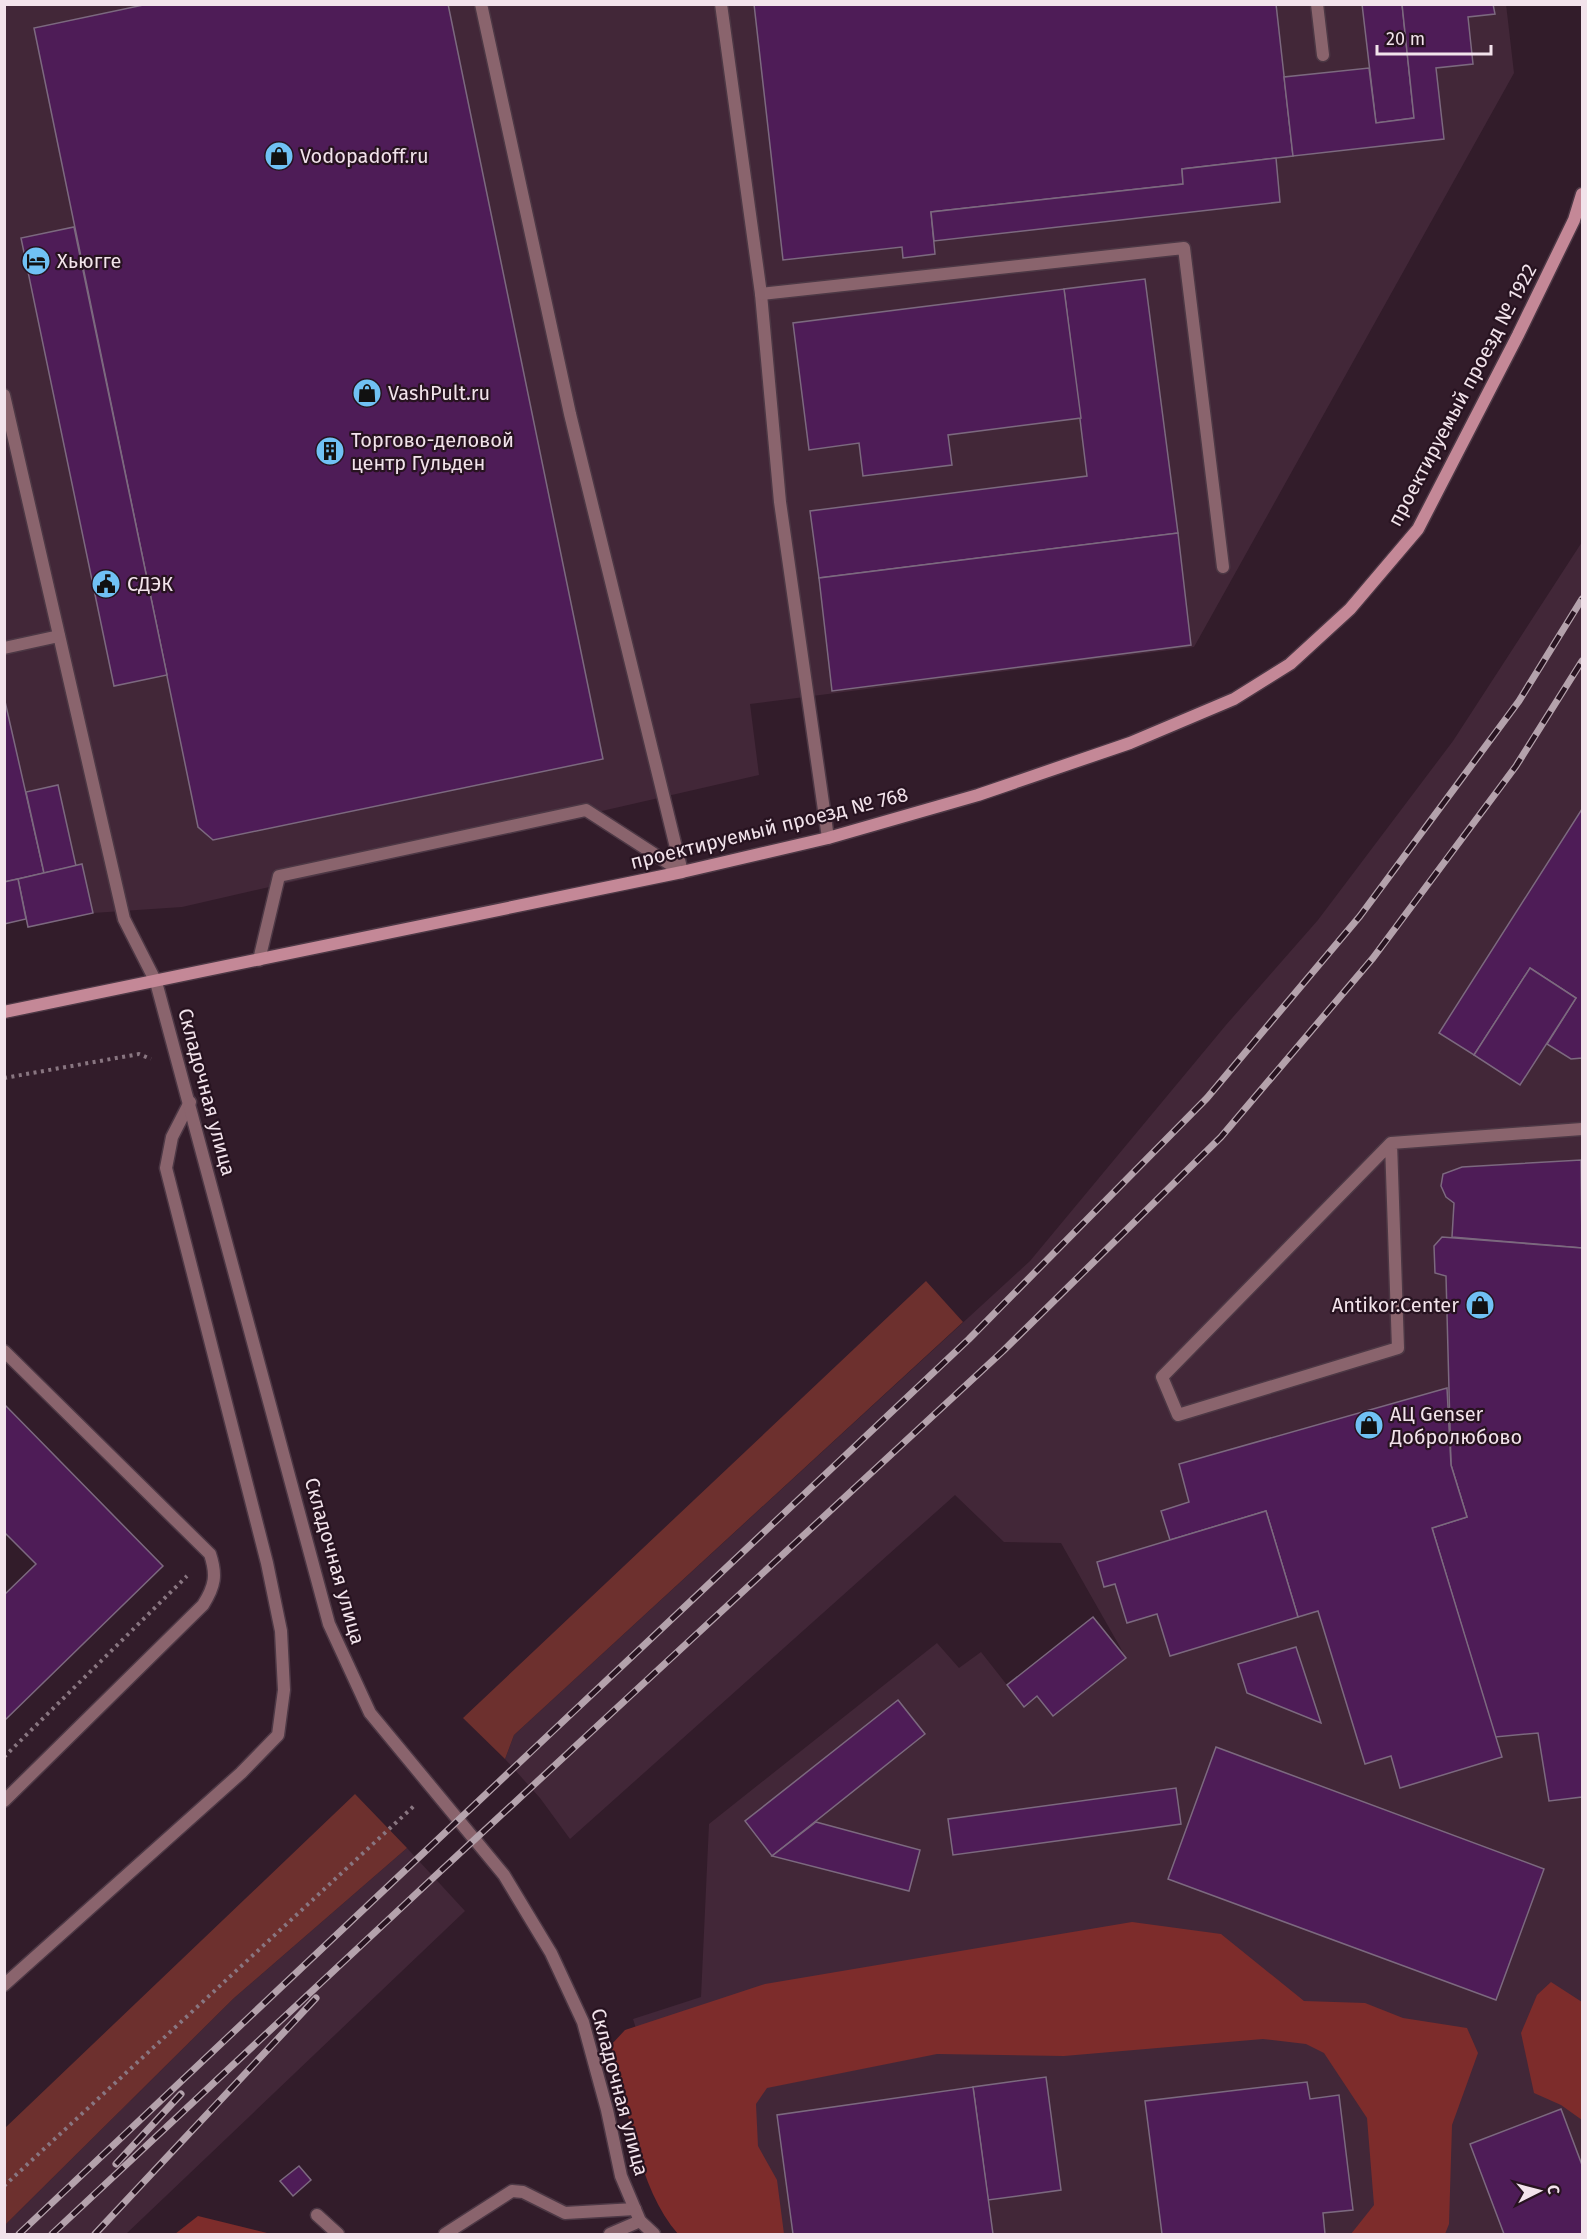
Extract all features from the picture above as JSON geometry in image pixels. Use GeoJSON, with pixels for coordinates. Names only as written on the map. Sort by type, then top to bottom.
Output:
{"type":"FeatureCollection","features":[{"type":"Feature","properties":{"kind":"street"},"geometry":{"type":"LineString","coordinates":[[481,4],[570,414],[682,872]]}},
{"type":"Feature","properties":{"kind":"street"},"geometry":{"type":"LineString","coordinates":[[721,4],[761,294],[780,502],[828,838]]}},
{"type":"Feature","properties":{"kind":"street"},"geometry":{"type":"LineString","coordinates":[[1317,4],[1323,55]]}},
{"type":"Feature","properties":{"kind":"street","name":"проектируемый проезд № 1922"},"geometry":{"type":"LineString","coordinates":[[1350,609],[1418,530],[1574,220],[1582,194]]}},
{"type":"Feature","properties":{"kind":"street"},"geometry":{"type":"LineString","coordinates":[[761,294],[1184,248],[1223,567]]}},
{"type":"Feature","properties":{"kind":"street","name":"Складочная улица"},"geometry":{"type":"LineString","coordinates":[[4,395],[124,919],[156,981],[329,1623],[348,1670],[370,1713],[504,1875],[562,1973],[584,2022],[607,2110],[621,2176],[638,2215],[654,2235]]}},
{"type":"Feature","properties":{"kind":"street","name":"проектируемый проезд № 768"},"geometry":{"type":"LineString","coordinates":[[156,981],[682,872],[828,838],[978,795],[1108,750],[1233,699],[1290,664],[1350,609]]}},
{"type":"Feature","properties":{"kind":"street"},"geometry":{"type":"LineString","coordinates":[[4,648],[59,636]]}},
{"type":"Feature","properties":{"kind":"street"},"geometry":{"type":"LineString","coordinates":[[259,960],[279,876],[586,810],[682,872]]}},
{"type":"Feature","properties":{"kind":"street"},"geometry":{"type":"LineString","coordinates":[[4,1012],[156,981]]}},
{"type":"Feature","properties":{"kind":"street"},"geometry":{"type":"LineString","coordinates":[[4,1985],[241,1773],[278,1735],[284,1690],[281,1631],[264,1551],[166,1168],[172,1137],[190,1102]]}},
{"type":"Feature","properties":{"kind":"street"},"geometry":{"type":"LineString","coordinates":[[1391,1143],[1398,1348],[1178,1415],[1161,1377],[1391,1143],[1582,1129]]}},
{"type":"Feature","properties":{"kind":"street"},"geometry":{"type":"LineString","coordinates":[[4,1351],[210,1554],[216,1570],[215,1587],[203,1605],[4,1800]]}},
{"type":"Feature","properties":{"kind":"street"},"geometry":{"type":"LineString","coordinates":[[444,2235],[512,2191],[523,2192],[565,2213],[638,2215]]}},
{"type":"Feature","properties":{"kind":"street"},"geometry":{"type":"LineString","coordinates":[[317,2215],[338,2235]]}},
{"type":"Feature","properties":{"kind":"street"},"geometry":{"type":"LineString","coordinates":[[610,2235],[638,2215]]}},
{"type":"Feature","properties":{"kind":"path"},"geometry":{"type":"LineString","coordinates":[[4,1078],[140,1053],[158,1062]]}},
{"type":"Feature","properties":{"kind":"path"},"geometry":{"type":"LineString","coordinates":[[4,1757],[191,1572]]}},
{"type":"Feature","properties":{"kind":"path"},"geometry":{"type":"LineString","coordinates":[[4,2186],[432,1789]]}},
{"type":"Feature","properties":{"kind":"shaded area"},"geometry":{"type":"Polygon","coordinates":[[[1506,4],[1514,73],[1194,647],[750,704],[759,775],[182,907],[93,913],[28,927],[26,919],[4,924],[4,5],[1506,4]]]}},
{"type":"Feature","properties":{"kind":"shaded area"},"geometry":{"type":"Polygon","coordinates":[[[1582,542],[1582,2234],[705,2234],[701,2232],[633,2019],[701,1997],[709,1824],[937,1643],[959,1668],[981,1652],[1007,1685],[1093,1617],[1124,1654],[1061,1543],[1004,1542],[955,1495],[570,1839],[540,1798],[505,1759],[514,1735],[1030,1261],[1226,1025],[1318,920],[1453,741],[1582,542]]]}},
{"type":"Feature","properties":{"kind":"shaded area"},"geometry":{"type":"Polygon","coordinates":[[[926,1281],[963,1322],[514,1735],[505,1759],[463,1718],[926,1281]]]}},
{"type":"Feature","properties":{"kind":"shaded area"},"geometry":{"type":"Polygon","coordinates":[[[355,1794],[407,1848],[234,1998],[5,2225],[5,2128],[355,1794]]]}},
{"type":"Feature","properties":{"kind":"shaded area"},"geometry":{"type":"Polygon","coordinates":[[[407,1848],[465,1911],[126,2234],[5,2234],[5,2225],[234,1998],[407,1848]]]}},
{"type":"Feature","properties":{"kind":"shaded area"},"geometry":{"type":"Polygon","coordinates":[[[1132,1922],[1221,1934],[1304,2001],[1365,2003],[1403,2018],[1467,2028],[1478,2053],[1452,2125],[1449,2224],[1445,2234],[1351,2234],[1374,2205],[1367,2118],[1324,2053],[1306,2044],[1263,2039],[1064,2056],[937,2054],[767,2088],[756,2104],[758,2146],[777,2180],[784,2234],[678,2234],[664,2215],[643,2170],[611,2045],[625,2030],[765,1984],[1132,1922]]]}},
{"type":"Feature","properties":{"kind":"shaded area"},"geometry":{"type":"Polygon","coordinates":[[[1551,1982],[1582,2002],[1582,2120],[1561,2105],[1534,2093],[1521,2033],[1537,1995],[1551,1982]]]}},
{"type":"Feature","properties":{"kind":"shaded area"},"geometry":{"type":"Polygon","coordinates":[[[198,2216],[267,2233],[267,2234],[175,2234],[198,2216]]]}},
{"type":"Feature","properties":{"kind":"building","name":"Торгово-деловой центр Гульден"},"geometry":{"type":"Polygon","coordinates":[[[148,4],[448,4],[603,759],[213,840],[198,827],[34,28],[148,4]]]}},
{"type":"Feature","properties":{"kind":"building"},"geometry":{"type":"Polygon","coordinates":[[[754,4],[1276,4],[1293,156],[1182,169],[1183,184],[931,212],[935,254],[903,258],[902,247],[783,260],[754,4]]]}},
{"type":"Feature","properties":{"kind":"building"},"geometry":{"type":"Polygon","coordinates":[[[1362,4],[1402,4],[1414,118],[1376,123],[1362,4]]]}},
{"type":"Feature","properties":{"kind":"building"},"geometry":{"type":"Polygon","coordinates":[[[1402,4],[1493,4],[1495,14],[1468,17],[1473,64],[1436,68],[1444,139],[1293,156],[1284,77],[1369,68],[1376,123],[1414,118],[1402,4]]]}},
{"type":"Feature","properties":{"kind":"building"},"geometry":{"type":"Polygon","coordinates":[[[1276,158],[1280,202],[934,241],[931,212],[1183,184],[1182,169],[1276,158]]]}},
{"type":"Feature","properties":{"kind":"building"},"geometry":{"type":"Polygon","coordinates":[[[74,227],[167,675],[114,686],[21,238],[74,227]]]}},
{"type":"Feature","properties":{"kind":"building"},"geometry":{"type":"Polygon","coordinates":[[[1145,279],[1178,533],[819,578],[810,511],[1087,476],[1064,289],[1145,279]]]}},
{"type":"Feature","properties":{"kind":"building"},"geometry":{"type":"Polygon","coordinates":[[[1064,289],[1081,418],[948,435],[952,465],[863,476],[859,443],[809,450],[793,323],[1064,289]]]}},
{"type":"Feature","properties":{"kind":"building"},"geometry":{"type":"Polygon","coordinates":[[[1178,533],[1191,645],[832,691],[819,578],[1178,533]]]}},
{"type":"Feature","properties":{"kind":"building"},"geometry":{"type":"Polygon","coordinates":[[[4,697],[44,873],[4,882],[4,697]]]}},
{"type":"Feature","properties":{"kind":"building"},"geometry":{"type":"Polygon","coordinates":[[[58,785],[76,866],[44,873],[26,792],[58,785]]]}},
{"type":"Feature","properties":{"kind":"building"},"geometry":{"type":"Polygon","coordinates":[[[1582,809],[1582,1058],[1571,1059],[1547,1044],[1576,998],[1530,968],[1474,1055],[1439,1033],[1582,809]]]}},
{"type":"Feature","properties":{"kind":"building"},"geometry":{"type":"Polygon","coordinates":[[[82,864],[93,913],[28,927],[18,879],[82,864]]]}},
{"type":"Feature","properties":{"kind":"building"},"geometry":{"type":"Polygon","coordinates":[[[18,879],[26,919],[4,924],[4,882],[18,879]]]}},
{"type":"Feature","properties":{"kind":"building"},"geometry":{"type":"Polygon","coordinates":[[[1530,968],[1576,998],[1520,1085],[1474,1055],[1530,968]]]}},
{"type":"Feature","properties":{"kind":"building"},"geometry":{"type":"Polygon","coordinates":[[[1581,1160],[1582,1248],[1452,1237],[1454,1203],[1446,1197],[1441,1186],[1443,1174],[1462,1167],[1581,1160]]]}},
{"type":"Feature","properties":{"kind":"building"},"geometry":{"type":"Polygon","coordinates":[[[1442,1237],[1582,1248],[1582,1797],[1549,1801],[1538,1733],[1495,1737],[1432,1528],[1467,1517],[1451,1465],[1446,1276],[1435,1273],[1434,1246],[1442,1237]]]}},
{"type":"Feature","properties":{"kind":"building"},"geometry":{"type":"Polygon","coordinates":[[[1447,1388],[1451,1465],[1467,1517],[1432,1528],[1502,1757],[1400,1788],[1391,1756],[1365,1764],[1318,1611],[1298,1617],[1266,1511],[1170,1540],[1161,1511],[1189,1502],[1179,1464],[1447,1388]]]}},
{"type":"Feature","properties":{"kind":"building"},"geometry":{"type":"Polygon","coordinates":[[[4,1404],[163,1566],[4,1721],[4,1595],[36,1564],[4,1532],[4,1404]]]}},
{"type":"Feature","properties":{"kind":"building"},"geometry":{"type":"Polygon","coordinates":[[[1266,1511],[1298,1617],[1170,1656],[1157,1614],[1127,1623],[1115,1584],[1104,1587],[1097,1562],[1266,1511]]]}},
{"type":"Feature","properties":{"kind":"building"},"geometry":{"type":"Polygon","coordinates":[[[1093,1617],[1126,1658],[1053,1716],[1037,1696],[1024,1707],[1007,1685],[1093,1617]]]}},
{"type":"Feature","properties":{"kind":"building"},"geometry":{"type":"Polygon","coordinates":[[[1296,1647],[1321,1723],[1247,1693],[1238,1664],[1296,1647]]]}},
{"type":"Feature","properties":{"kind":"building"},"geometry":{"type":"Polygon","coordinates":[[[898,1700],[925,1734],[772,1856],[745,1821],[898,1700]]]}},
{"type":"Feature","properties":{"kind":"building"},"geometry":{"type":"Polygon","coordinates":[[[1216,1747],[1544,1869],[1496,2000],[1168,1879],[1216,1747]]]}},
{"type":"Feature","properties":{"kind":"building"},"geometry":{"type":"Polygon","coordinates":[[[1176,1788],[1181,1824],[953,1855],[948,1819],[1176,1788]]]}},
{"type":"Feature","properties":{"kind":"building"},"geometry":{"type":"Polygon","coordinates":[[[816,1822],[920,1850],[909,1891],[772,1856],[816,1822]]]}},
{"type":"Feature","properties":{"kind":"building"},"geometry":{"type":"Polygon","coordinates":[[[1046,2077],[1061,2190],[988,2200],[973,2087],[1046,2077]]]}},
{"type":"Feature","properties":{"kind":"building"},"geometry":{"type":"Polygon","coordinates":[[[1307,2082],[1310,2099],[1339,2095],[1353,2210],[1323,2213],[1325,2234],[1162,2234],[1145,2101],[1307,2082]]]}},
{"type":"Feature","properties":{"kind":"building"},"geometry":{"type":"Polygon","coordinates":[[[973,2087],[993,2234],[793,2234],[777,2115],[973,2087]]]}},
{"type":"Feature","properties":{"kind":"building"},"geometry":{"type":"Polygon","coordinates":[[[1561,2109],[1582,2165],[1582,2234],[1504,2234],[1470,2144],[1561,2109]]]}},
{"type":"Feature","properties":{"kind":"building"},"geometry":{"type":"Polygon","coordinates":[[[299,2166],[311,2180],[293,2196],[280,2181],[299,2166]]]}},
{"type":"Feature","properties":{"kind":"railway"},"geometry":{"type":"LineString","coordinates":[[19,2234],[969,1339],[1207,1098],[1360,916],[1519,701],[1582,599]]}},
{"type":"Feature","properties":{"kind":"railway"},"geometry":{"type":"LineString","coordinates":[[52,2234],[1003,1351],[1221,1137],[1373,958],[1516,766],[1582,661]]}},
{"type":"Feature","properties":{"kind":"railway"},"geometry":{"type":"LineString","coordinates":[[95,2234],[316,1998]]}},
{"type":"Feature","properties":{"kind":"railway"},"geometry":{"type":"LineString","coordinates":[[116,2164],[181,2094]]}},
{"type":"Feature","properties":{"kind":"place","name":"Vodopadoff.ru"},"geometry":{"type":"Point","coordinates":[279,156]}},
{"type":"Feature","properties":{"kind":"place","name":"Хьюгге"},"geometry":{"type":"Point","coordinates":[36,261]}},
{"type":"Feature","properties":{"kind":"place","name":"VashPult.ru"},"geometry":{"type":"Point","coordinates":[367,393]}},
{"type":"Feature","properties":{"kind":"place","name":"Торгово-деловой центр Гульден"},"geometry":{"type":"Point","coordinates":[330,451]}},
{"type":"Feature","properties":{"kind":"place","name":"СДЭК"},"geometry":{"type":"Point","coordinates":[106,584]}},
{"type":"Feature","properties":{"kind":"place","name":"Antikor.Center"},"geometry":{"type":"Point","coordinates":[1480,1305]}},
{"type":"Feature","properties":{"kind":"place","name":"АЦ Genser Добролюбово"},"geometry":{"type":"Point","coordinates":[1369,1425]}}]}
